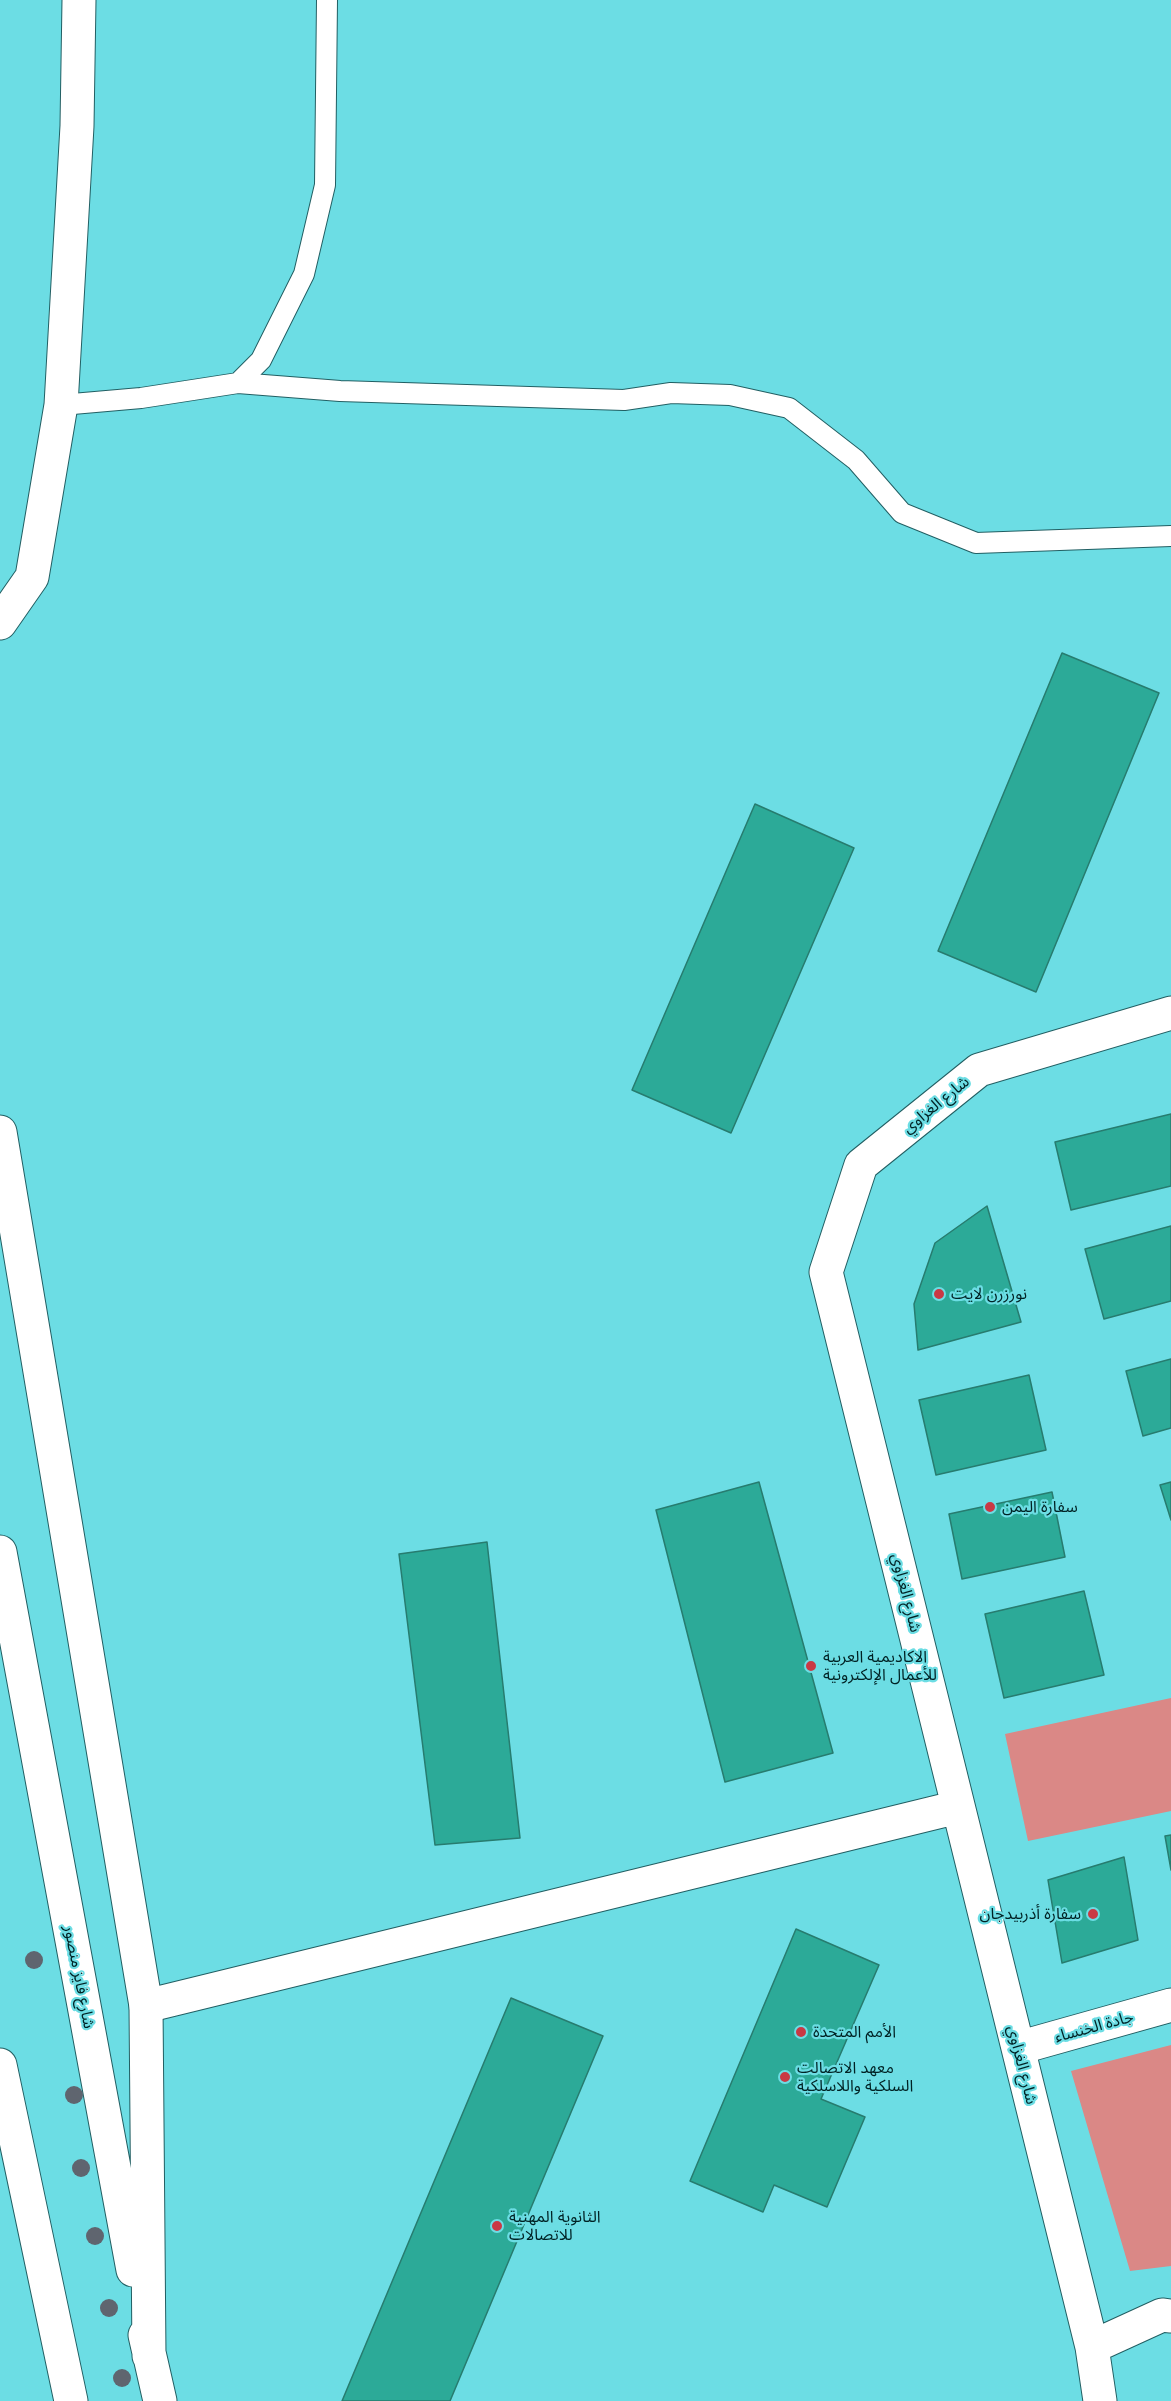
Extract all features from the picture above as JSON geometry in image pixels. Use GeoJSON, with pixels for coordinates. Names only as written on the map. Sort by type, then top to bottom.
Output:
{"type":"FeatureCollection","features":[{"type":"Feature","properties":{"kind":"main road"},"geometry":{"type":"LineString","coordinates":[[0,623],[32,577],[61,405],[77,126],[79,0]]}},
{"type":"Feature","properties":{"kind":"main road","name":"شارع الغزاوي"},"geometry":{"type":"LineString","coordinates":[[1101,2401],[1092,2347],[826,1272],[861,1165],[980,1070],[1171,1013]]}},
{"type":"Feature","properties":{"kind":"main road"},"geometry":{"type":"LineString","coordinates":[[0,1132],[146,2006],[149,2356]]}},
{"type":"Feature","properties":{"kind":"main road","name":"شارع فايز منصور"},"geometry":{"type":"LineString","coordinates":[[0,1552],[149,2356],[160,2401]]}},
{"type":"Feature","properties":{"kind":"main road"},"geometry":{"type":"LineString","coordinates":[[146,2006],[958,1807]]}},
{"type":"Feature","properties":{"kind":"main road","name":"جادة الخنساء"},"geometry":{"type":"LineString","coordinates":[[1018,2048],[1171,2006]]}},
{"type":"Feature","properties":{"kind":"main road"},"geometry":{"type":"LineString","coordinates":[[0,2065],[71,2401]]}},
{"type":"Feature","properties":{"kind":"main road"},"geometry":{"type":"LineString","coordinates":[[1092,2347],[1162,2315],[1171,2316]]}},
{"type":"Feature","properties":{"kind":"lane"},"geometry":{"type":"LineString","coordinates":[[238,383],[261,360],[304,274],[325,184],[327,0]]}},
{"type":"Feature","properties":{"kind":"lane"},"geometry":{"type":"LineString","coordinates":[[61,405],[141,398],[238,383],[340,391],[624,400],[671,393],[729,395],[789,408],[856,460],[902,513],[976,543],[1171,536]]}},
{"type":"Feature","properties":{"kind":"shaded area"},"geometry":{"type":"Polygon","coordinates":[[[1171,1698],[1171,1811],[1028,1841],[1005,1734],[1171,1698]]]}},
{"type":"Feature","properties":{"kind":"shaded area"},"geometry":{"type":"Polygon","coordinates":[[[1171,2045],[1171,2266],[1130,2271],[1071,2071],[1171,2045]]]}},
{"type":"Feature","properties":{"kind":"building"},"geometry":{"type":"Polygon","coordinates":[[[1062,653],[1159,693],[1036,992],[938,951],[1062,653]]]}},
{"type":"Feature","properties":{"kind":"building"},"geometry":{"type":"Polygon","coordinates":[[[755,804],[854,848],[731,1133],[632,1090],[755,804]]]}},
{"type":"Feature","properties":{"kind":"building"},"geometry":{"type":"Polygon","coordinates":[[[1171,1114],[1171,1186],[1071,1210],[1055,1142],[1171,1114]]]}},
{"type":"Feature","properties":{"kind":"building"},"geometry":{"type":"Polygon","coordinates":[[[987,1206],[1021,1322],[918,1350],[914,1304],[935,1243],[987,1206]]]}},
{"type":"Feature","properties":{"kind":"building"},"geometry":{"type":"Polygon","coordinates":[[[1171,1226],[1171,1301],[1104,1319],[1085,1249],[1171,1226]]]}},
{"type":"Feature","properties":{"kind":"building"},"geometry":{"type":"Polygon","coordinates":[[[1171,1359],[1171,1428],[1143,1436],[1126,1371],[1171,1359]]]}},
{"type":"Feature","properties":{"kind":"building"},"geometry":{"type":"Polygon","coordinates":[[[1029,1375],[1046,1450],[936,1475],[919,1400],[1029,1375]]]}},
{"type":"Feature","properties":{"kind":"building"},"geometry":{"type":"Polygon","coordinates":[[[759,1482],[833,1753],[725,1782],[656,1510],[759,1482]]]}},
{"type":"Feature","properties":{"kind":"building"},"geometry":{"type":"Polygon","coordinates":[[[1171,1482],[1171,1520],[1160,1485],[1171,1482]]]}},
{"type":"Feature","properties":{"kind":"building"},"geometry":{"type":"Polygon","coordinates":[[[1052,1492],[1065,1557],[962,1579],[949,1514],[1052,1492]]]}},
{"type":"Feature","properties":{"kind":"building"},"geometry":{"type":"Polygon","coordinates":[[[487,1542],[520,1838],[435,1845],[399,1554],[487,1542]]]}},
{"type":"Feature","properties":{"kind":"building"},"geometry":{"type":"Polygon","coordinates":[[[1084,1591],[1104,1675],[1004,1698],[985,1614],[1084,1591]]]}},
{"type":"Feature","properties":{"kind":"building"},"geometry":{"type":"Polygon","coordinates":[[[1171,1835],[1171,1870],[1165,1836],[1171,1835]]]}},
{"type":"Feature","properties":{"kind":"building"},"geometry":{"type":"Polygon","coordinates":[[[1124,1857],[1138,1940],[1062,1963],[1048,1880],[1124,1857]]]}},
{"type":"Feature","properties":{"kind":"building","name":"الأمم المتحدة"},"geometry":{"type":"Polygon","coordinates":[[[796,1929],[879,1965],[821,2099],[865,2117],[827,2207],[774,2185],[763,2212],[690,2181],[796,1929]]]}},
{"type":"Feature","properties":{"kind":"building"},"geometry":{"type":"Polygon","coordinates":[[[511,1998],[603,2036],[450,2401],[342,2401],[511,1998]]]}},
{"type":"Feature","properties":{"kind":"place","name":"نورزرن لايت"},"geometry":{"type":"Point","coordinates":[939,1294]}},
{"type":"Feature","properties":{"kind":"place","name":"سفارة اليمن"},"geometry":{"type":"Point","coordinates":[990,1507]}},
{"type":"Feature","properties":{"kind":"place","name":"الاكاديمية العربية للأعمال الإلكترونية"},"geometry":{"type":"Point","coordinates":[811,1666]}},
{"type":"Feature","properties":{"kind":"place","name":"سفارة أذربيدجان"},"geometry":{"type":"Point","coordinates":[1093,1914]}},
{"type":"Feature","properties":{"kind":"place","name":"الأمم المتحدة"},"geometry":{"type":"Point","coordinates":[801,2032]}},
{"type":"Feature","properties":{"kind":"place","name":"معهد الاتصالت السلكية واللاسلكية"},"geometry":{"type":"Point","coordinates":[785,2077]}},
{"type":"Feature","properties":{"kind":"place","name":"الثانوية المهنية للاتصالات"},"geometry":{"type":"Point","coordinates":[497,2226]}}]}
